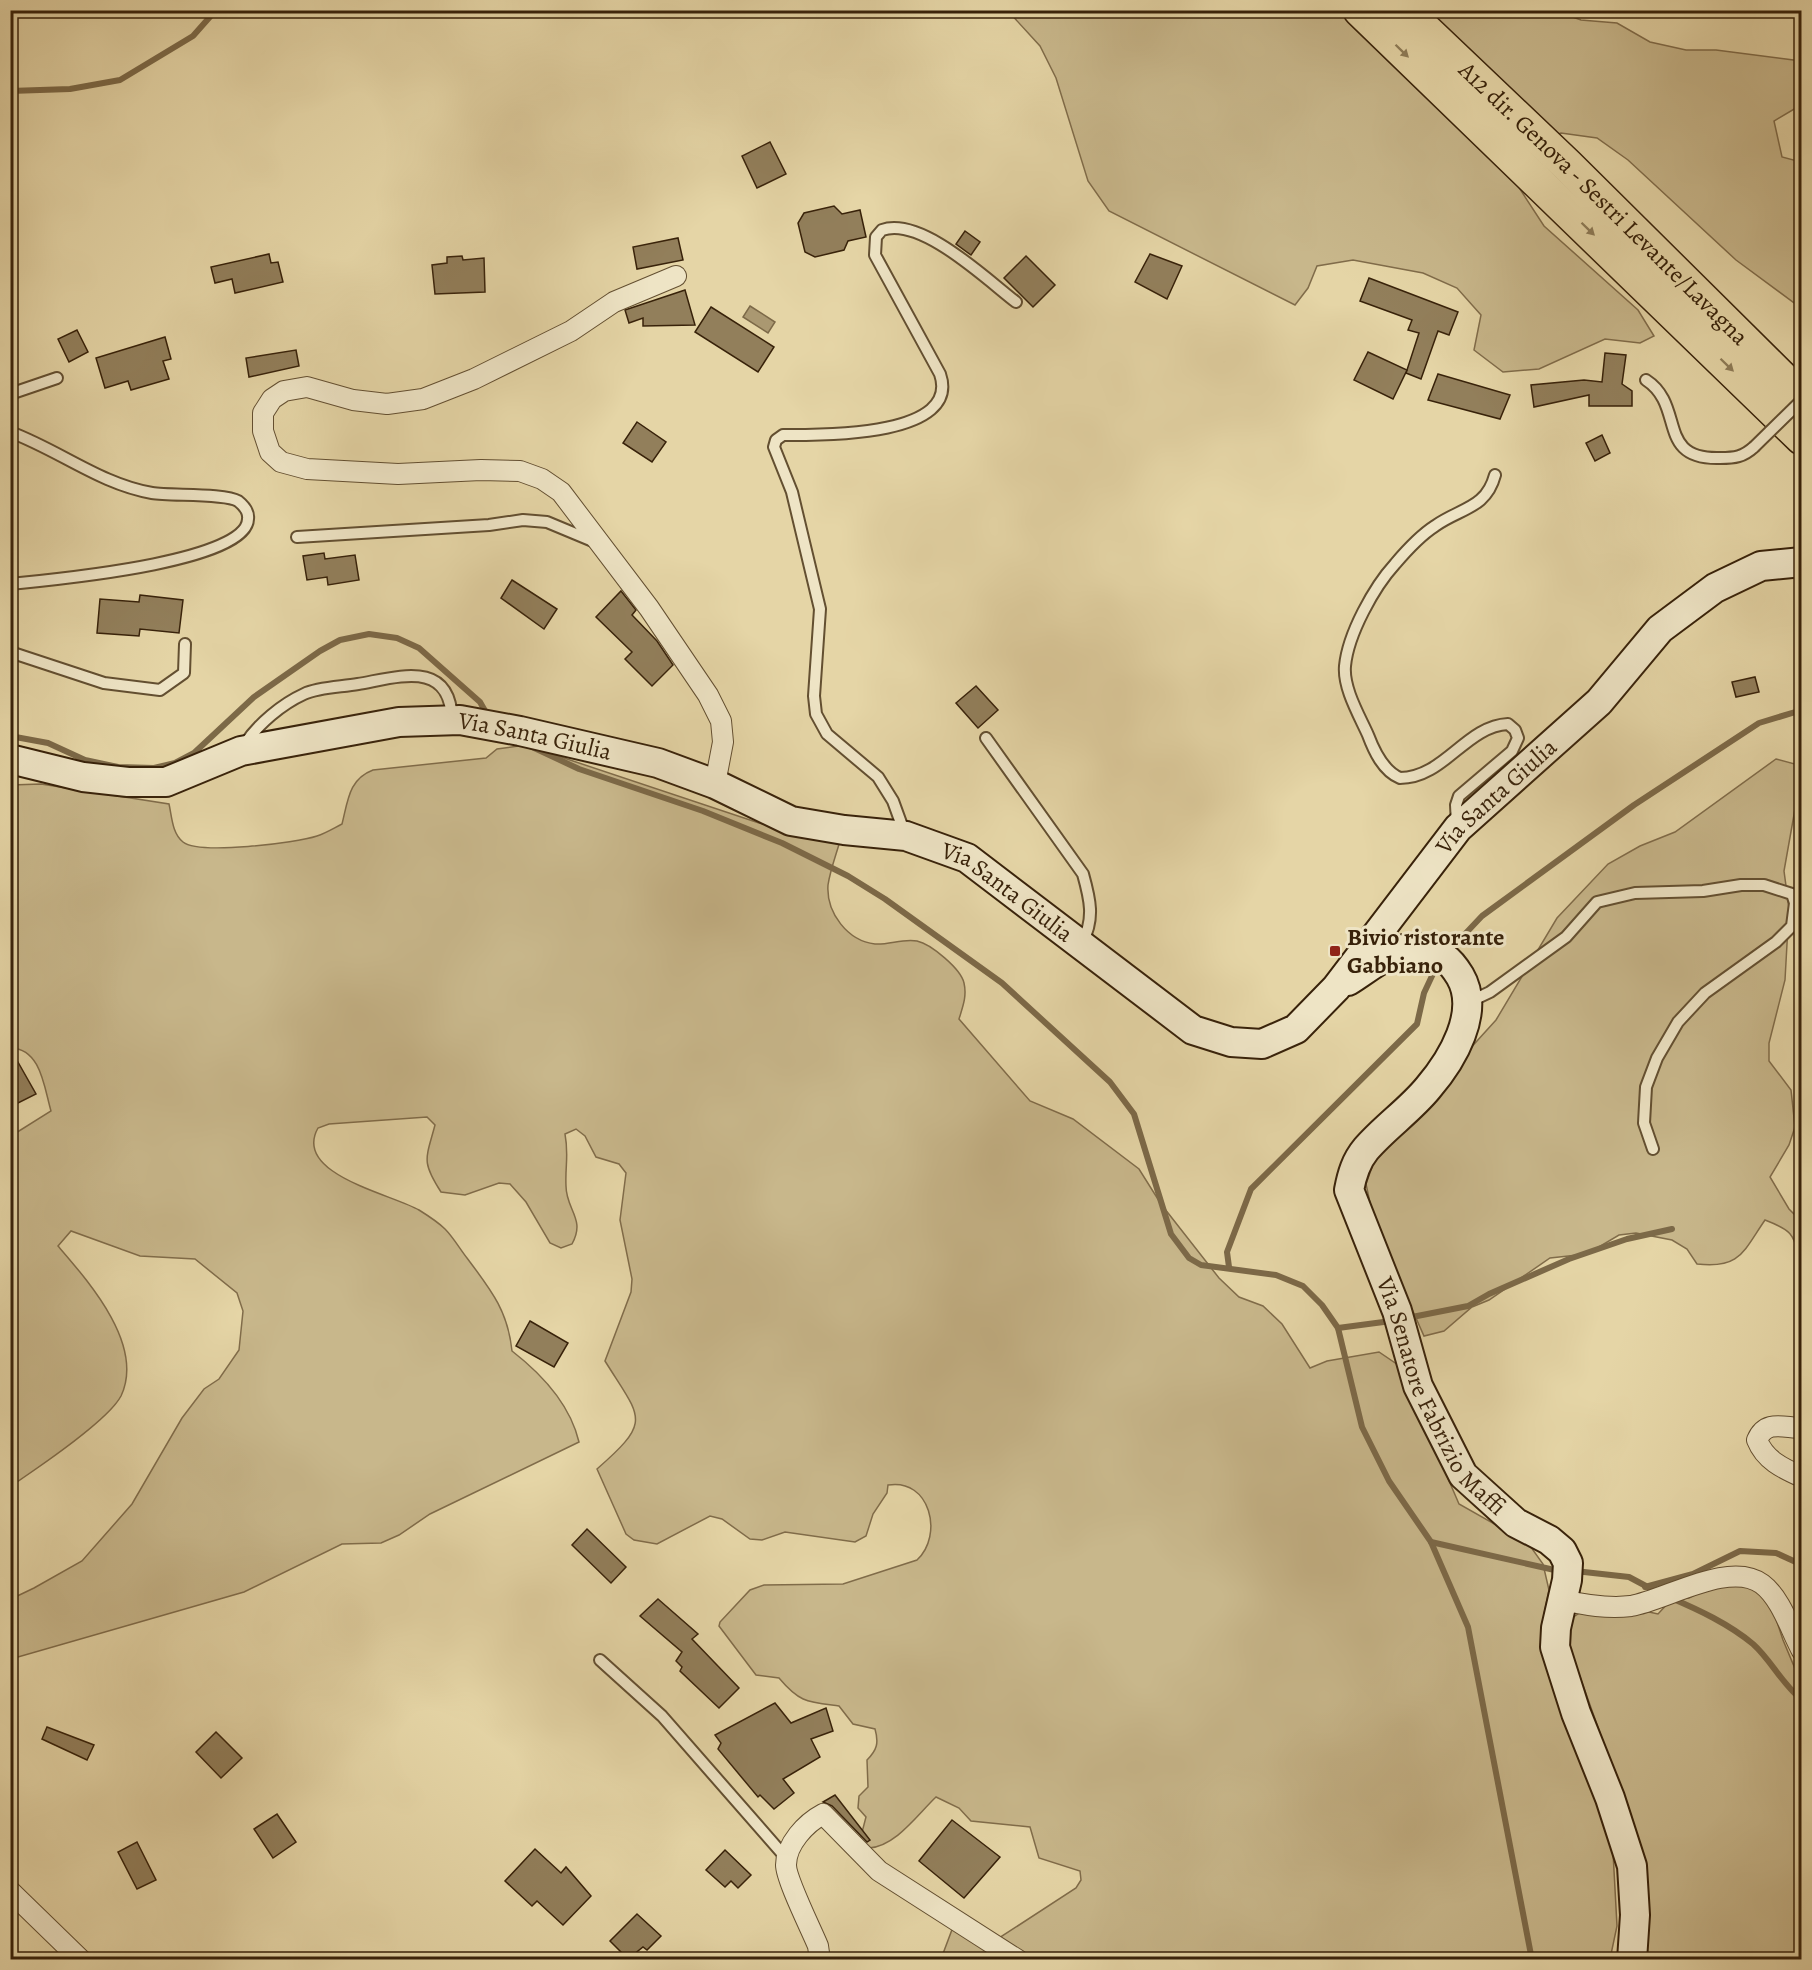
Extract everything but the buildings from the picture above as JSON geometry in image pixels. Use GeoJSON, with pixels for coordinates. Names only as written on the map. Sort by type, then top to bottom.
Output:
{"type":"FeatureCollection","features":[{"type":"Feature","properties":{"kind":"highway"},"geometry":{"type":"LineString","coordinates":[[1360,10],[1557,176],[1802,438]]}},
{"type":"Feature","properties":{"kind":"highway","name":"A12 dir. Genova - Sestri Levante/Lavagna"},"geometry":{"type":"LineString","coordinates":[[1404,10],[1557,176],[1802,399]]}},
{"type":"Feature","properties":{"kind":"street"},"geometry":{"type":"LineString","coordinates":[[676,276],[614,302],[571,331],[474,379],[423,399],[387,404],[353,400],[307,387],[284,391],[272,399],[263,413],[263,431],[270,452],[281,462],[307,469],[398,474],[481,470],[520,471],[542,478],[561,492],[655,617],[708,695],[722,721],[723,742],[715,784]]}},
{"type":"Feature","properties":{"kind":"street","name":"Via Santa Giulia"},"geometry":{"type":"LineString","coordinates":[[10,759],[83,777],[128,782],[166,782],[241,751],[399,722],[452,720],[520,731],[658,763],[715,784],[791,821],[844,830],[906,836],[967,858],[1193,1030],[1231,1042],[1262,1044],[1296,1029],[1336,988],[1458,828],[1599,702],[1660,629],[1715,588],[1761,566],[1802,562]]}},
{"type":"Feature","properties":{"kind":"street","name":"Via Senatore Fabrizio Maffi"},"geometry":{"type":"LineString","coordinates":[[1336,988],[1397,951],[1416,947],[1439,952],[1454,966],[1465,985],[1466,1003],[1458,1043],[1428,1088],[1366,1149],[1353,1170],[1349,1190],[1397,1311],[1418,1386],[1463,1475],[1516,1523],[1549,1540],[1562,1551],[1568,1563],[1556,1628],[1555,1647],[1576,1713],[1611,1798],[1632,1866],[1635,1915],[1632,1959]]}},
{"type":"Feature","properties":{"kind":"street"},"geometry":{"type":"LineString","coordinates":[[1802,1428],[1771,1425],[1761,1432],[1757,1440],[1762,1451],[1774,1463],[1802,1477]]}},
{"type":"Feature","properties":{"kind":"street"},"geometry":{"type":"LineString","coordinates":[[1562,1600],[1591,1606],[1629,1606],[1727,1576],[1741,1576],[1762,1584],[1773,1597],[1802,1651]]}},
{"type":"Feature","properties":{"kind":"street"},"geometry":{"type":"LineString","coordinates":[[820,1959],[818,1946],[786,1865],[789,1851],[806,1826],[823,1814],[879,1871],[1018,1959]]}},
{"type":"Feature","properties":{"kind":"street"},"geometry":{"type":"LineString","coordinates":[[10,1891],[81,1959]]}},
{"type":"Feature","properties":{"kind":"lane"},"geometry":{"type":"LineString","coordinates":[[906,836],[893,801],[878,777],[827,734],[816,714],[814,696],[820,609],[792,492],[774,447],[776,440],[783,435],[841,435],[891,427],[919,418],[934,407],[942,392],[940,375],[875,255],[876,237],[882,230],[900,227],[926,237],[1016,302]]}},
{"type":"Feature","properties":{"kind":"lane"},"geometry":{"type":"LineString","coordinates":[[10,394],[57,378]]}},
{"type":"Feature","properties":{"kind":"lane"},"geometry":{"type":"LineString","coordinates":[[1646,380],[1659,388],[1683,450],[1695,457],[1740,458],[1802,399]]}},
{"type":"Feature","properties":{"kind":"lane"},"geometry":{"type":"LineString","coordinates":[[10,432],[49,447],[103,479],[152,493],[231,498],[246,509],[249,519],[246,530],[237,538],[197,553],[122,572],[10,584]]}},
{"type":"Feature","properties":{"kind":"lane"},"geometry":{"type":"LineString","coordinates":[[1458,828],[1456,818],[1459,796],[1512,751],[1518,738],[1515,730],[1508,724],[1490,727],[1425,774],[1400,778],[1385,768],[1370,740],[1348,688],[1345,666],[1370,598],[1394,565],[1434,526],[1485,497],[1491,491],[1495,475]]}},
{"type":"Feature","properties":{"kind":"lane"},"geometry":{"type":"LineString","coordinates":[[297,537],[489,525],[523,520],[547,522],[600,544]]}},
{"type":"Feature","properties":{"kind":"lane"},"geometry":{"type":"LineString","coordinates":[[10,652],[104,683],[160,690],[184,673],[185,644]]}},
{"type":"Feature","properties":{"kind":"lane"},"geometry":{"type":"LineString","coordinates":[[241,751],[272,715],[305,694],[416,674],[443,686],[452,702],[452,720]]}},
{"type":"Feature","properties":{"kind":"lane"},"geometry":{"type":"LineString","coordinates":[[986,738],[1083,874],[1091,901],[1091,917],[1082,944]]}},
{"type":"Feature","properties":{"kind":"lane"},"geometry":{"type":"LineString","coordinates":[[1466,1003],[1490,992],[1566,937],[1597,902],[1635,893],[1703,891],[1740,885],[1764,885],[1792,894],[1795,903],[1792,926],[1776,942],[1705,993],[1678,1022],[1657,1058],[1646,1087],[1644,1123],[1653,1149]]}},
{"type":"Feature","properties":{"kind":"lane"},"geometry":{"type":"LineString","coordinates":[[600,1660],[662,1716],[787,1859]]}},
{"type":"Feature","properties":{"kind":"shaded area"},"geometry":{"type":"Polygon","coordinates":[[[1008,11],[1556,11],[1581,20],[1617,23],[1650,42],[1686,50],[1716,50],[1801,61],[1801,105],[1774,121],[1782,157],[1801,162],[1801,308],[1736,260],[1628,160],[1597,138],[1561,133],[1530,146],[1516,183],[1544,226],[1638,310],[1654,336],[1640,343],[1605,339],[1539,369],[1503,372],[1474,350],[1481,315],[1457,288],[1423,273],[1353,260],[1317,266],[1308,288],[1295,305],[1109,211],[1088,181],[1056,78],[1040,46],[1008,11]]]}},
{"type":"Feature","properties":{"kind":"shaded area"},"geometry":{"type":"Polygon","coordinates":[[[750,306],[775,322],[768,333],[743,317],[750,306]]]}},
{"type":"Feature","properties":{"kind":"shaded area"},"geometry":{"type":"Polygon","coordinates":[[[525,745],[759,823],[840,841],[828,885],[828,895],[841,924],[865,942],[880,944],[912,940],[923,943],[952,964],[962,977],[965,988],[959,1019],[1030,1101],[1073,1119],[1139,1169],[1161,1204],[1219,1278],[1239,1297],[1263,1306],[1282,1324],[1310,1368],[1327,1361],[1379,1352],[1401,1367],[1419,1421],[1432,1441],[1459,1504],[1528,1543],[1543,1564],[1549,1590],[1544,1614],[1547,1665],[1595,1786],[1613,1852],[1617,1926],[1610,1959],[941,1959],[953,1927],[996,1940],[1076,1888],[1081,1880],[1080,1871],[1039,1858],[1030,1827],[971,1821],[959,1808],[936,1797],[897,1836],[879,1846],[869,1848],[860,1840],[866,1817],[858,1808],[859,1796],[868,1787],[867,1760],[876,1746],[875,1729],[853,1724],[839,1706],[812,1702],[799,1697],[779,1678],[756,1675],[719,1626],[720,1622],[750,1590],[764,1585],[843,1584],[917,1560],[930,1537],[931,1523],[928,1510],[923,1499],[914,1490],[902,1485],[888,1485],[887,1493],[873,1514],[866,1536],[855,1542],[785,1532],[762,1540],[750,1539],[722,1519],[710,1516],[657,1544],[634,1540],[626,1534],[597,1469],[627,1440],[634,1429],[636,1418],[627,1395],[605,1361],[631,1292],[632,1279],[620,1220],[626,1173],[619,1164],[596,1157],[585,1136],[576,1129],[565,1134],[567,1194],[577,1228],[572,1244],[561,1248],[550,1243],[526,1202],[510,1184],[499,1183],[465,1195],[441,1192],[428,1166],[428,1153],[435,1125],[427,1117],[329,1124],[318,1128],[314,1144],[319,1158],[331,1170],[348,1180],[419,1210],[448,1232],[484,1280],[497,1302],[507,1324],[512,1351],[554,1391],[569,1415],[579,1442],[430,1514],[399,1535],[381,1543],[342,1544],[244,1592],[11,1659],[11,1599],[82,1561],[132,1504],[182,1418],[204,1389],[219,1379],[239,1350],[243,1311],[237,1293],[195,1259],[140,1256],[71,1231],[58,1246],[84,1277],[110,1315],[126,1356],[126,1376],[121,1396],[102,1418],[11,1486],[11,1136],[51,1111],[40,1071],[35,1062],[21,1050],[11,1048],[11,785],[41,784],[169,804],[175,829],[183,842],[192,846],[227,848],[306,839],[342,824],[354,785],[365,774],[373,770],[486,758],[497,749],[525,745]]]}},
{"type":"Feature","properties":{"kind":"shaded area"},"geometry":{"type":"Polygon","coordinates":[[[1776,759],[1795,764],[1800,781],[1784,871],[1789,908],[1785,980],[1769,1043],[1769,1061],[1791,1090],[1795,1127],[1789,1145],[1770,1177],[1789,1209],[1801,1221],[1801,1267],[1795,1242],[1789,1233],[1765,1220],[1739,1256],[1723,1264],[1697,1264],[1687,1249],[1672,1240],[1636,1233],[1619,1235],[1587,1254],[1550,1258],[1489,1300],[1472,1307],[1444,1331],[1424,1336],[1375,1226],[1366,1184],[1378,1150],[1496,1020],[1557,918],[1608,864],[1640,846],[1675,832],[1776,759]]]}},
{"type":"Feature","properties":{"kind":"shaded area"},"geometry":{"type":"Polygon","coordinates":[[[1723,1581],[1758,1589],[1771,1604],[1801,1683],[1801,1959],[1643,1959],[1641,1848],[1569,1646],[1569,1620],[1581,1612],[1658,1614],[1671,1600],[1689,1598],[1723,1581]]]}},
{"type":"Feature","properties":{"kind":"waterway"},"geometry":{"type":"LineString","coordinates":[[10,91],[70,89],[120,80],[193,36],[216,10]]}},
{"type":"Feature","properties":{"kind":"waterway"},"geometry":{"type":"LineString","coordinates":[[10,736],[48,743],[85,760],[118,767],[154,768],[175,763],[194,753],[254,697],[320,651],[340,640],[369,634],[397,638],[419,648],[480,702],[488,716]]}},
{"type":"Feature","properties":{"kind":"waterway"},"geometry":{"type":"LineString","coordinates":[[1448,952],[1482,916],[1634,805],[1759,723],[1802,710]]}},
{"type":"Feature","properties":{"kind":"waterway"},"geometry":{"type":"LineString","coordinates":[[530,746],[579,769],[703,811],[782,843],[848,876],[885,899],[1002,983],[1110,1082],[1134,1114],[1171,1234],[1189,1258],[1201,1265],[1276,1275],[1303,1286],[1322,1305],[1338,1328],[1362,1427],[1389,1481],[1431,1542],[1468,1627],[1532,1960]]}},
{"type":"Feature","properties":{"kind":"waterway"},"geometry":{"type":"LineString","coordinates":[[1229,1267],[1227,1252],[1251,1189],[1417,1024],[1424,993],[1439,961]]}},
{"type":"Feature","properties":{"kind":"waterway"},"geometry":{"type":"LineString","coordinates":[[1407,1318],[1468,1306],[1489,1294],[1569,1259],[1627,1239],[1672,1229]]}},
{"type":"Feature","properties":{"kind":"waterway"},"geometry":{"type":"LineString","coordinates":[[1338,1328],[1391,1321]]}},
{"type":"Feature","properties":{"kind":"waterway"},"geometry":{"type":"LineString","coordinates":[[1431,1542],[1559,1571]]}},
{"type":"Feature","properties":{"kind":"waterway"},"geometry":{"type":"LineString","coordinates":[[1645,1587],[1693,1574],[1740,1551],[1776,1553],[1798,1563],[1802,1562]]}},
{"type":"Feature","properties":{"kind":"waterway"},"geometry":{"type":"LineString","coordinates":[[1575,1571],[1629,1577],[1659,1593]]}},
{"type":"Feature","properties":{"kind":"waterway"},"geometry":{"type":"LineString","coordinates":[[1671,1598],[1714,1618],[1753,1644],[1788,1687],[1802,1700]]}},
{"type":"Feature","properties":{"kind":"place","name":"Bivio ristorante Gabbiano"},"geometry":{"type":"Point","coordinates":[1335,951]}}]}
